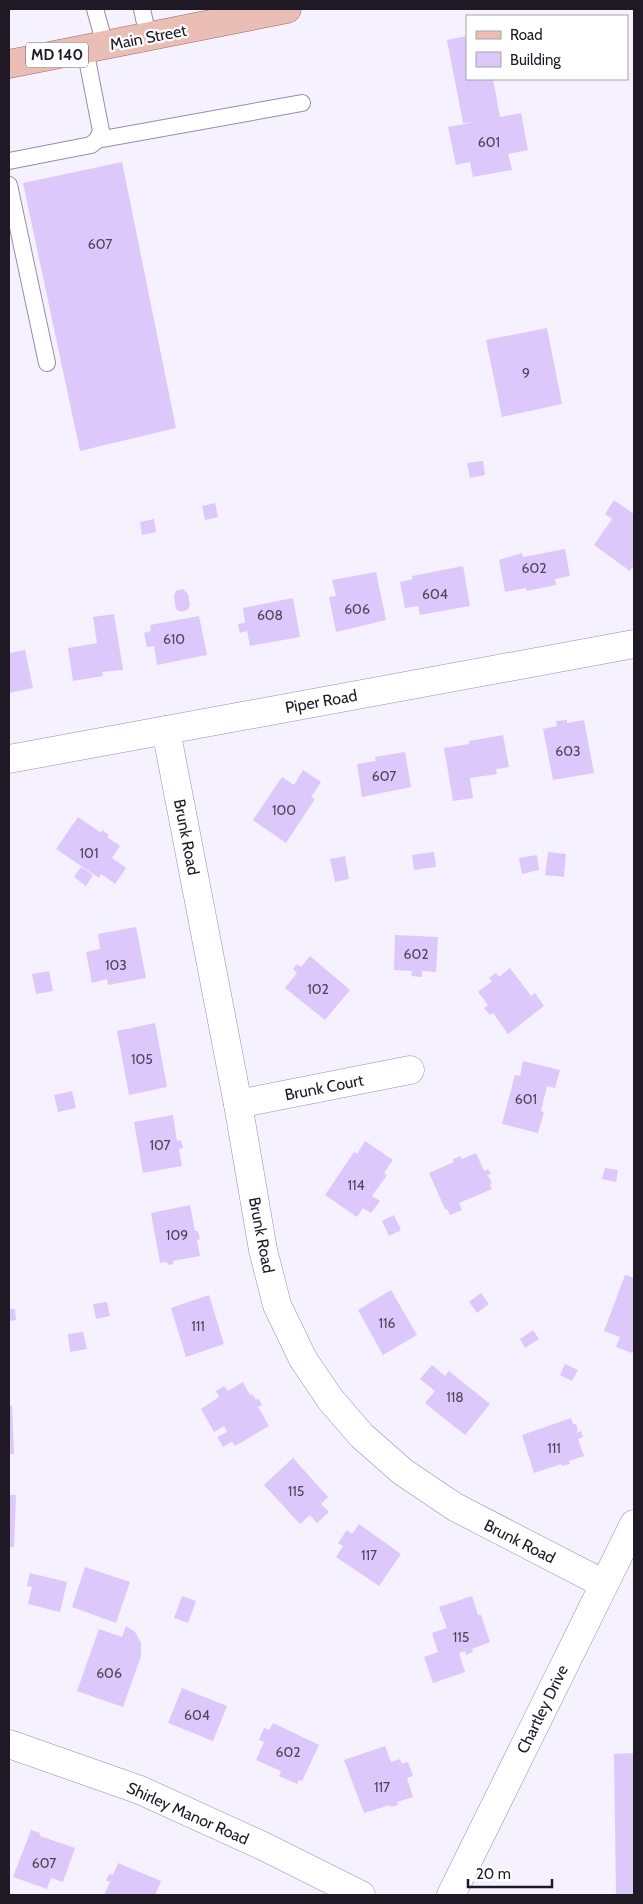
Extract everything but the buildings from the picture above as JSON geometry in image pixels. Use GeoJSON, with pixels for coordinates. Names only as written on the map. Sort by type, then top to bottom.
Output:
{"type":"FeatureCollection","features":[{"type":"Feature","properties":{"kind":"main road","name":"Main Street"},"geometry":{"type":"LineString","coordinates":[[9,64],[148,37],[230,14],[287,9]]}},
{"type":"Feature","properties":{"kind":"street","name":"Piper Road"},"geometry":{"type":"LineString","coordinates":[[9,759],[634,644]]}},
{"type":"Feature","properties":{"kind":"street","name":"Brunk Road"},"geometry":{"type":"LineString","coordinates":[[166,730],[238,1104],[263,1250],[277,1305],[303,1359],[330,1399],[362,1436],[403,1472],[455,1507],[604,1584]]}},
{"type":"Feature","properties":{"kind":"street","name":"Brunk Court"},"geometry":{"type":"LineString","coordinates":[[238,1104],[410,1070]]}},
{"type":"Feature","properties":{"kind":"street","name":"Chartley Drive"},"geometry":{"type":"LineString","coordinates":[[451,1895],[634,1524]]}},
{"type":"Feature","properties":{"kind":"street","name":"Shirley Manor Road"},"geometry":{"type":"LineString","coordinates":[[9,1744],[140,1790],[263,1846],[361,1895]]}},
{"type":"Feature","properties":{"kind":"lane"},"geometry":{"type":"LineString","coordinates":[[9,161],[91,145],[97,140],[101,131],[95,47],[95,9]]}},
{"type":"Feature","properties":{"kind":"lane"},"geometry":{"type":"LineString","coordinates":[[142,9],[148,37]]}},
{"type":"Feature","properties":{"kind":"lane"},"geometry":{"type":"LineString","coordinates":[[97,140],[302,103]]}},
{"type":"Feature","properties":{"kind":"lane"},"geometry":{"type":"LineString","coordinates":[[9,185],[47,364]]}}]}
